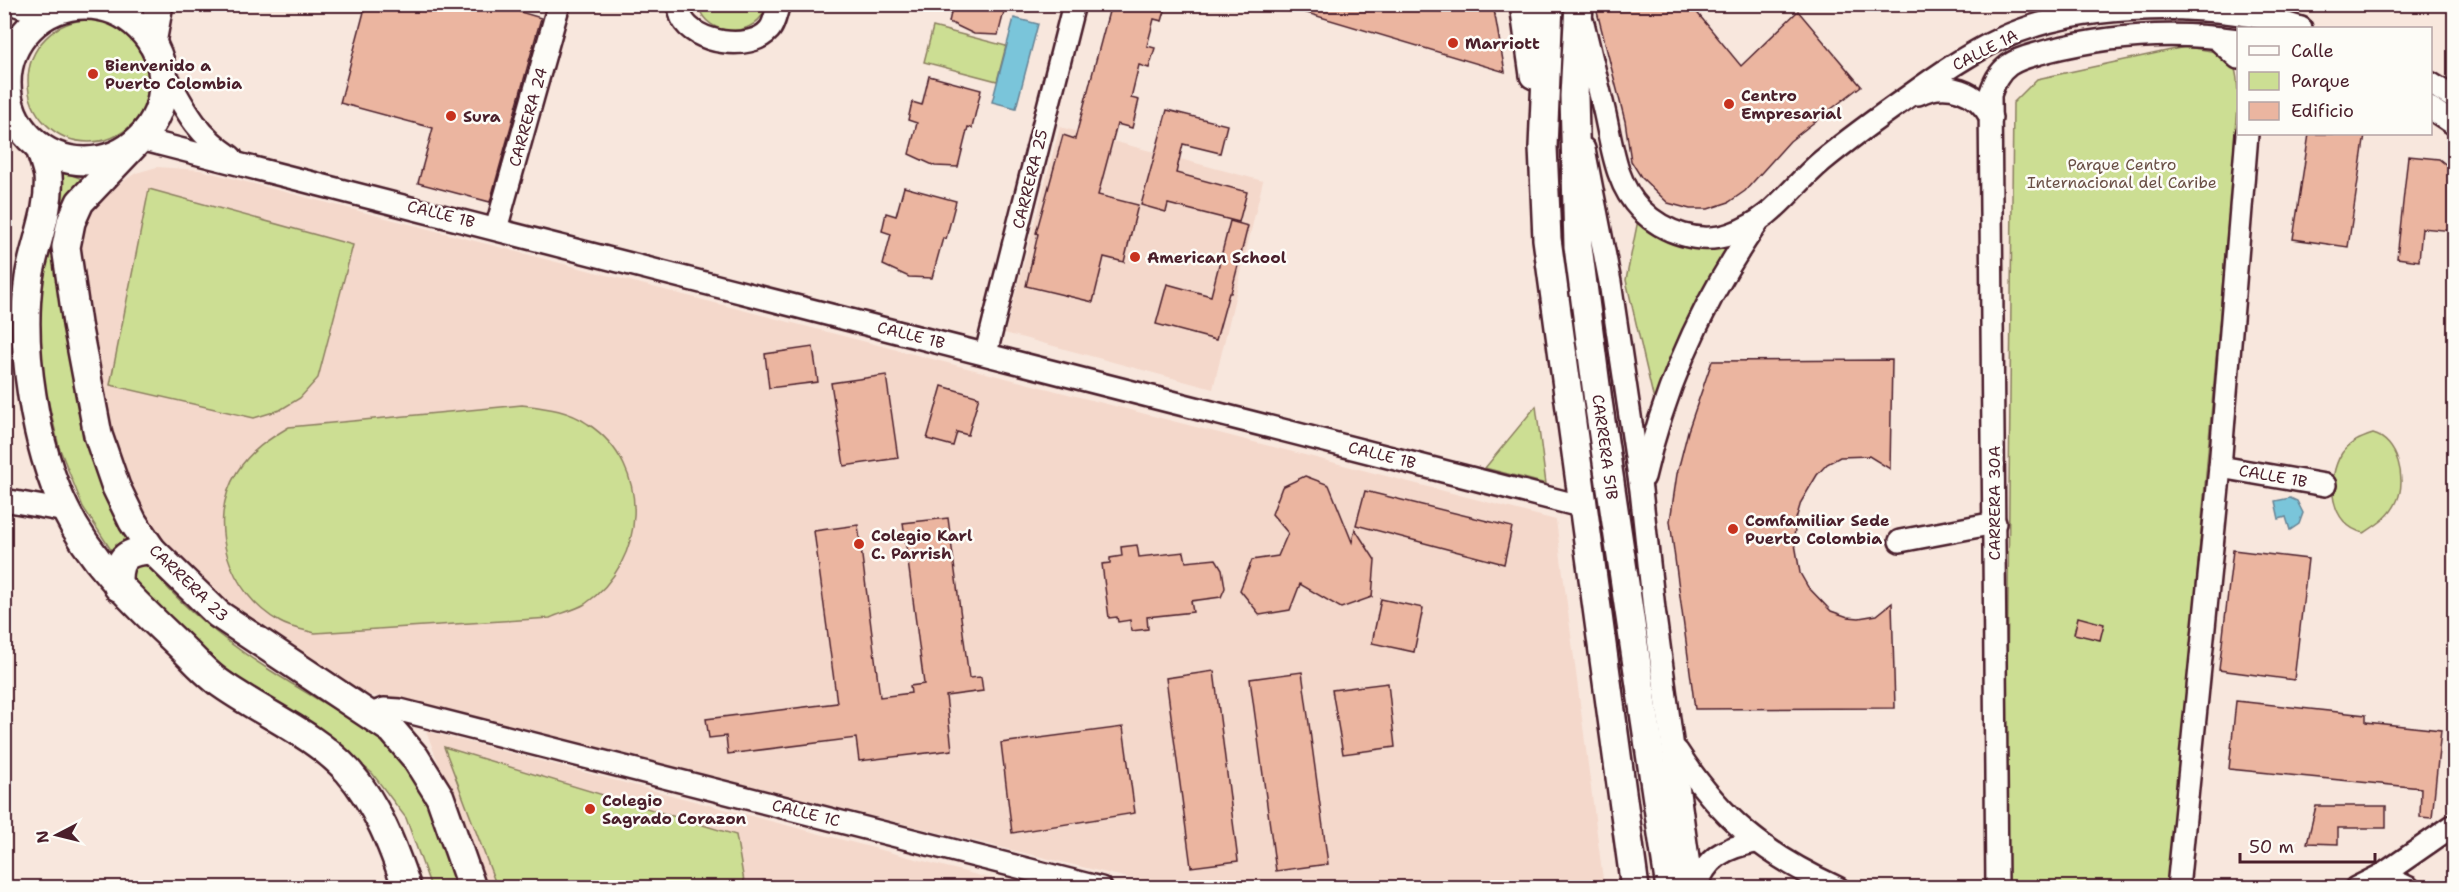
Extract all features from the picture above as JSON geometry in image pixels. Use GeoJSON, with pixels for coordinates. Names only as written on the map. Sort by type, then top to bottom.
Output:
{"type":"FeatureCollection","features":[{"type":"Feature","properties":{"kind":"main road"},"geometry":{"type":"LineString","coordinates":[[156,55],[140,28],[118,12],[91,5],[74,5],[46,15],[34,23],[19,41],[6,68],[9,102],[14,116],[26,134],[39,146],[49,153],[69,160],[92,161],[117,154],[140,139],[157,113],[161,98],[156,55],[159,4]]}},
{"type":"Feature","properties":{"kind":"main road"},"geometry":{"type":"LineString","coordinates":[[1524,4],[1543,147]]}},
{"type":"Feature","properties":{"kind":"main road","name":"CARRERA 51B"},"geometry":{"type":"LineString","coordinates":[[1549,4],[1543,147],[1547,238],[1635,888]]}},
{"type":"Feature","properties":{"kind":"main road","name":"CARRERA 51B"},"geometry":{"type":"LineString","coordinates":[[1579,4],[1574,96],[1578,246],[1598,401],[1670,888]]}},
{"type":"Feature","properties":{"kind":"main road","name":"CARRERA 23"},"geometry":{"type":"LineString","coordinates":[[140,139],[80,202],[70,222],[66,247],[81,347],[98,435],[116,486],[133,522],[153,550],[218,614],[392,730],[415,757],[440,797],[472,888]]}},
{"type":"Feature","properties":{"kind":"main road"},"geometry":{"type":"LineString","coordinates":[[39,146],[48,176],[47,203],[29,279],[28,350],[33,400],[53,482],[66,511],[88,548],[118,587],[217,681],[323,749],[348,772],[372,806],[394,851],[407,888]]}},
{"type":"Feature","properties":{"kind":"main road"},"geometry":{"type":"LineString","coordinates":[[118,587],[120,563],[125,557],[142,550],[153,550]]}},
{"type":"Feature","properties":{"kind":"street"},"geometry":{"type":"LineString","coordinates":[[13,4],[46,15]]}},
{"type":"Feature","properties":{"kind":"street","name":"CARRERA 24"},"geometry":{"type":"LineString","coordinates":[[496,229],[559,4]]}},
{"type":"Feature","properties":{"kind":"street"},"geometry":{"type":"LineString","coordinates":[[679,4],[682,19],[700,35],[725,43],[749,42],[769,30],[779,4]]}},
{"type":"Feature","properties":{"kind":"street","name":"CARRERA 25"},"geometry":{"type":"LineString","coordinates":[[986,353],[1074,4]]}},
{"type":"Feature","properties":{"kind":"street"},"geometry":{"type":"LineString","coordinates":[[1579,4],[1617,167],[1622,182],[1636,204],[1662,226],[1686,236],[1713,238],[1729,235],[1757,223]]}},
{"type":"Feature","properties":{"kind":"street","name":"CALLE 1A"},"geometry":{"type":"LineString","coordinates":[[1757,223],[1772,212],[1821,162],[1898,103],[1945,70],[2000,39],[2024,30],[2069,18],[2126,11],[2202,10],[2248,16],[2297,27]]}},
{"type":"Feature","properties":{"kind":"street","name":"CALLE 1A"},"geometry":{"type":"LineString","coordinates":[[2016,61],[2060,48],[2104,40],[2160,36],[2237,40]]}},
{"type":"Feature","properties":{"kind":"street"},"geometry":{"type":"LineString","coordinates":[[2216,38],[2237,57]]}},
{"type":"Feature","properties":{"kind":"street","name":"CALLE 1B"},"geometry":{"type":"LineString","coordinates":[[156,55],[192,122],[209,142],[239,163]]}},
{"type":"Feature","properties":{"kind":"street","name":"CARRERA 30A"},"geometry":{"type":"LineString","coordinates":[[1997,888],[1990,95],[1999,75],[2016,61]]}},
{"type":"Feature","properties":{"kind":"street"},"geometry":{"type":"LineString","coordinates":[[2432,84],[2454,98]]}},
{"type":"Feature","properties":{"kind":"street"},"geometry":{"type":"LineString","coordinates":[[1898,103],[1923,92],[1956,89],[1965,91],[1981,102],[1991,118]]}},
{"type":"Feature","properties":{"kind":"street"},"geometry":{"type":"LineString","coordinates":[[1574,96],[1610,282],[1641,490],[1654,609],[1694,888]]}},
{"type":"Feature","properties":{"kind":"street"},"geometry":{"type":"LineString","coordinates":[[2432,109],[2454,124]]}},
{"type":"Feature","properties":{"kind":"street"},"geometry":{"type":"LineString","coordinates":[[2178,888],[2220,467],[2247,135]]}},
{"type":"Feature","properties":{"kind":"street","name":"CALLE 1B"},"geometry":{"type":"LineString","coordinates":[[140,139],[1584,507]]}},
{"type":"Feature","properties":{"kind":"street"},"geometry":{"type":"LineString","coordinates":[[1641,490],[1659,421],[1680,363],[1714,291],[1757,223]]}},
{"type":"Feature","properties":{"kind":"street","name":"CALLE 1B"},"geometry":{"type":"LineString","coordinates":[[2220,467],[2325,485]]}},
{"type":"Feature","properties":{"kind":"street"},"geometry":{"type":"LineString","coordinates":[[4,500],[66,511]]}},
{"type":"Feature","properties":{"kind":"street"},"geometry":{"type":"LineString","coordinates":[[1900,541],[1995,523]]}},
{"type":"Feature","properties":{"kind":"street","name":"CALLE 1C"},"geometry":{"type":"LineString","coordinates":[[371,714],[384,709],[400,711],[1101,888]]}},
{"type":"Feature","properties":{"kind":"street"},"geometry":{"type":"LineString","coordinates":[[1674,746],[1697,782],[1724,814],[1756,842],[1790,864],[1838,888]]}},
{"type":"Feature","properties":{"kind":"street"},"geometry":{"type":"LineString","coordinates":[[2356,888],[2382,875],[2454,825]]}},
{"type":"Feature","properties":{"kind":"street"},"geometry":{"type":"LineString","coordinates":[[1694,888],[1700,875],[1714,857],[1734,846],[1756,842]]}},
{"type":"Feature","properties":{"kind":"street"},"geometry":{"type":"LineString","coordinates":[[2382,875],[2409,888]]}},
{"type":"Feature","properties":{"kind":"shaded area","name":"American School"},"geometry":{"type":"Polygon","coordinates":[[[1060,127],[1263,181],[1213,389],[1005,333],[1060,127]]]}},
{"type":"Feature","properties":{"kind":"shaded area","name":"Colegio Karl C. Parrish"},"geometry":{"type":"Polygon","coordinates":[[[157,167],[200,170],[1556,520],[1604,887],[1165,887],[349,690],[191,583],[128,491],[106,414],[79,250],[83,230],[95,207],[108,191],[136,173],[157,167]]]}},
{"type":"Feature","properties":{"kind":"shaded area","name":"Colegio Sagrado Corazon"},"geometry":{"type":"Polygon","coordinates":[[[426,731],[1023,887],[486,887],[426,731]]]}},
{"type":"Feature","properties":{"kind":"green space"},"geometry":{"type":"Polygon","coordinates":[[[698,4],[767,5],[762,16],[754,24],[744,29],[732,30],[721,29],[711,24],[703,16],[698,4]]]}},
{"type":"Feature","properties":{"kind":"green space"},"geometry":{"type":"Polygon","coordinates":[[[89,20],[112,25],[123,30],[132,38],[140,47],[145,58],[150,81],[145,104],[140,115],[132,124],[123,132],[112,137],[89,142],[66,137],[55,132],[46,124],[38,115],[33,104],[28,81],[33,58],[38,47],[46,38],[55,30],[66,25],[89,20]]]}},
{"type":"Feature","properties":{"kind":"green space"},"geometry":{"type":"Polygon","coordinates":[[[933,27],[1006,46],[997,81],[924,62],[933,27]]]}},
{"type":"Feature","properties":{"kind":"green space","name":"Parque Centro Internacional del Caribe"},"geometry":{"type":"Polygon","coordinates":[[[2185,47],[2224,55],[2230,60],[2237,77],[2237,118],[2170,887],[2005,888],[2013,103],[2037,79],[2185,47]]]}},
{"type":"Feature","properties":{"kind":"green space"},"geometry":{"type":"Polygon","coordinates":[[[60,170],[87,181],[65,216],[127,531],[152,570],[200,619],[283,679],[372,731],[390,750],[424,796],[441,834],[459,887],[431,887],[406,818],[372,773],[332,741],[204,660],[126,573],[83,507],[59,447],[43,378],[38,294],[60,170]]]}},
{"type":"Feature","properties":{"kind":"green space"},"geometry":{"type":"Polygon","coordinates":[[[149,189],[353,245],[318,378],[300,398],[280,410],[254,418],[110,385],[149,189]]]}},
{"type":"Feature","properties":{"kind":"green space"},"geometry":{"type":"Polygon","coordinates":[[[1638,220],[1673,242],[1691,248],[1712,248],[1743,236],[1656,409],[1626,280],[1638,220]]]}},
{"type":"Feature","properties":{"kind":"green space"},"geometry":{"type":"Polygon","coordinates":[[[522,405],[565,413],[588,424],[609,442],[624,464],[632,489],[634,514],[630,539],[621,564],[606,586],[585,604],[550,618],[315,633],[284,624],[262,610],[247,594],[227,556],[223,534],[223,513],[228,492],[237,472],[248,458],[267,441],[289,427],[522,405]]]}},
{"type":"Feature","properties":{"kind":"green space"},"geometry":{"type":"Polygon","coordinates":[[[1536,406],[1546,484],[1485,468],[1536,406]]]}},
{"type":"Feature","properties":{"kind":"green space"},"geometry":{"type":"Polygon","coordinates":[[[2373,434],[2389,444],[2394,452],[2401,483],[2397,501],[2391,511],[2364,533],[2353,529],[2338,512],[2334,500],[2333,476],[2345,449],[2356,441],[2373,434]]]}},
{"type":"Feature","properties":{"kind":"green space"},"geometry":{"type":"Polygon","coordinates":[[[444,747],[736,835],[745,887],[497,887],[444,747]]]}},
{"type":"Feature","properties":{"kind":"water"},"geometry":{"type":"Polygon","coordinates":[[[1014,18],[1038,24],[1016,108],[992,102],[1014,18]]]}},
{"type":"Feature","properties":{"kind":"water"},"geometry":{"type":"Polygon","coordinates":[[[2290,498],[2297,501],[2303,513],[2299,524],[2290,530],[2286,517],[2279,519],[2275,501],[2290,498]]]}},
{"type":"Feature","properties":{"kind":"building","name":"Sura"},"geometry":{"type":"Polygon","coordinates":[[[366,4],[493,4],[541,18],[490,202],[418,183],[433,128],[340,103],[366,4]]]}},
{"type":"Feature","properties":{"kind":"building"},"geometry":{"type":"Polygon","coordinates":[[[953,4],[1006,4],[998,35],[974,34],[949,22],[953,4]]]}},
{"type":"Feature","properties":{"kind":"building"},"geometry":{"type":"Polygon","coordinates":[[[1111,4],[1167,4],[1162,21],[1154,19],[1147,46],[1155,48],[1149,68],[1139,65],[1131,98],[1139,100],[1132,128],[1117,124],[1098,195],[1138,205],[1124,262],[1104,257],[1093,302],[1026,286],[1038,234],[1036,233],[1063,135],[1075,139],[1111,4]]]}},
{"type":"Feature","properties":{"kind":"building","name":"Marriott"},"geometry":{"type":"Polygon","coordinates":[[[1290,4],[1493,4],[1505,72],[1290,8],[1290,4]]]}},
{"type":"Feature","properties":{"kind":"building","name":"Centro Empresarial"},"geometry":{"type":"Polygon","coordinates":[[[1595,4],[1690,4],[1741,66],[1798,11],[1861,86],[1790,141],[1745,191],[1729,202],[1708,209],[1690,209],[1668,203],[1641,177],[1631,161],[1625,121],[1595,4]]]}},
{"type":"Feature","properties":{"kind":"building"},"geometry":{"type":"Polygon","coordinates":[[[929,76],[981,90],[972,128],[968,127],[958,167],[935,166],[909,154],[917,123],[908,120],[912,102],[922,105],[929,76]]]}},
{"type":"Feature","properties":{"kind":"building"},"geometry":{"type":"Polygon","coordinates":[[[1167,110],[1227,125],[1220,153],[1183,144],[1176,173],[1247,192],[1239,222],[1168,204],[1166,212],[1141,205],[1167,110]]]}},
{"type":"Feature","properties":{"kind":"building"},"geometry":{"type":"Polygon","coordinates":[[[2309,135],[2365,135],[2348,247],[2293,239],[2309,135]]]}},
{"type":"Feature","properties":{"kind":"building"},"geometry":{"type":"Polygon","coordinates":[[[2408,156],[2439,159],[2454,171],[2454,231],[2422,228],[2419,261],[2397,258],[2408,156]]]}},
{"type":"Feature","properties":{"kind":"building"},"geometry":{"type":"Polygon","coordinates":[[[904,187],[956,201],[932,278],[909,277],[883,265],[891,234],[882,231],[886,213],[896,216],[904,187]]]}},
{"type":"Feature","properties":{"kind":"building"},"geometry":{"type":"Polygon","coordinates":[[[1230,221],[1248,226],[1216,340],[1156,324],[1167,284],[1211,296],[1230,221]]]}},
{"type":"Feature","properties":{"kind":"building"},"geometry":{"type":"Polygon","coordinates":[[[813,347],[818,382],[769,388],[765,354],[813,347]]]}},
{"type":"Feature","properties":{"kind":"building","name":"Comfamiliar Sede Puerto Colombia"},"geometry":{"type":"Polygon","coordinates":[[[1892,360],[1890,469],[1869,456],[1840,457],[1827,464],[1817,475],[1801,502],[1794,538],[1800,573],[1808,587],[1831,611],[1859,618],[1877,615],[1892,603],[1895,708],[1695,709],[1670,521],[1677,474],[1688,431],[1712,361],[1892,360]]]}},
{"type":"Feature","properties":{"kind":"building"},"geometry":{"type":"Polygon","coordinates":[[[886,375],[898,458],[844,466],[831,383],[886,375]]]}},
{"type":"Feature","properties":{"kind":"building"},"geometry":{"type":"Polygon","coordinates":[[[942,386],[979,397],[968,435],[957,432],[953,446],[927,439],[942,386]]]}},
{"type":"Feature","properties":{"kind":"building"},"geometry":{"type":"Polygon","coordinates":[[[1305,476],[1329,485],[1352,542],[1355,529],[1375,560],[1372,597],[1341,608],[1300,584],[1290,610],[1260,615],[1240,590],[1252,560],[1278,556],[1288,533],[1272,514],[1282,487],[1305,476]]]}},
{"type":"Feature","properties":{"kind":"building"},"geometry":{"type":"Polygon","coordinates":[[[1365,491],[1512,527],[1504,564],[1356,525],[1365,491]]]}},
{"type":"Feature","properties":{"kind":"building"},"geometry":{"type":"Polygon","coordinates":[[[948,518],[969,678],[981,677],[983,691],[946,696],[952,750],[859,761],[856,738],[728,754],[726,736],[709,738],[706,719],[837,703],[814,531],[858,525],[880,697],[911,693],[910,686],[924,684],[903,523],[948,518]]]}},
{"type":"Feature","properties":{"kind":"building"},"geometry":{"type":"Polygon","coordinates":[[[1137,545],[1139,557],[1184,552],[1186,562],[1216,559],[1222,569],[1225,588],[1221,597],[1191,601],[1193,612],[1147,617],[1148,629],[1131,631],[1130,620],[1118,622],[1117,617],[1109,618],[1102,564],[1110,563],[1110,558],[1122,556],[1121,547],[1137,545]]]}},
{"type":"Feature","properties":{"kind":"building"},"geometry":{"type":"Polygon","coordinates":[[[2233,550],[2308,559],[2294,680],[2219,670],[2233,550]]]}},
{"type":"Feature","properties":{"kind":"building"},"geometry":{"type":"Polygon","coordinates":[[[1381,599],[1423,608],[1414,652],[1372,643],[1381,599]]]}},
{"type":"Feature","properties":{"kind":"building"},"geometry":{"type":"Polygon","coordinates":[[[2078,617],[2104,624],[2100,640],[2074,634],[2078,617]]]}},
{"type":"Feature","properties":{"kind":"building"},"geometry":{"type":"Polygon","coordinates":[[[1214,671],[1238,861],[1191,867],[1166,678],[1214,671]]]}},
{"type":"Feature","properties":{"kind":"building"},"geometry":{"type":"Polygon","coordinates":[[[1302,672],[1328,864],[1276,871],[1250,679],[1302,672]]]}},
{"type":"Feature","properties":{"kind":"building"},"geometry":{"type":"Polygon","coordinates":[[[1388,683],[1395,747],[1343,754],[1332,690],[1388,683]]]}},
{"type":"Feature","properties":{"kind":"building"},"geometry":{"type":"Polygon","coordinates":[[[2236,701],[2366,715],[2366,722],[2441,730],[2432,818],[2420,817],[2421,788],[2229,769],[2236,701]]]}},
{"type":"Feature","properties":{"kind":"building"},"geometry":{"type":"Polygon","coordinates":[[[1123,727],[1135,813],[1012,833],[1001,743],[1123,727]]]}},
{"type":"Feature","properties":{"kind":"building"},"geometry":{"type":"Polygon","coordinates":[[[2316,806],[2386,806],[2386,828],[2338,828],[2338,844],[2307,843],[2316,806]]]}},
{"type":"Feature","properties":{"kind":"place","name":"Marriott"},"geometry":{"type":"Point","coordinates":[1453,43]}},
{"type":"Feature","properties":{"kind":"place","name":"Bienvenido a Puerto Colombia"},"geometry":{"type":"Point","coordinates":[93,74]}},
{"type":"Feature","properties":{"kind":"place","name":"Centro Empresarial"},"geometry":{"type":"Point","coordinates":[1729,104]}},
{"type":"Feature","properties":{"kind":"place","name":"Sura"},"geometry":{"type":"Point","coordinates":[451,116]}},
{"type":"Feature","properties":{"kind":"place","name":"American School"},"geometry":{"type":"Point","coordinates":[1135,257]}},
{"type":"Feature","properties":{"kind":"place","name":"Comfamiliar Sede Puerto Colombia"},"geometry":{"type":"Point","coordinates":[1733,529]}},
{"type":"Feature","properties":{"kind":"place","name":"Colegio Karl C. Parrish"},"geometry":{"type":"Point","coordinates":[859,544]}},
{"type":"Feature","properties":{"kind":"place","name":"Colegio Sagrado Corazon"},"geometry":{"type":"Point","coordinates":[590,809]}}]}
